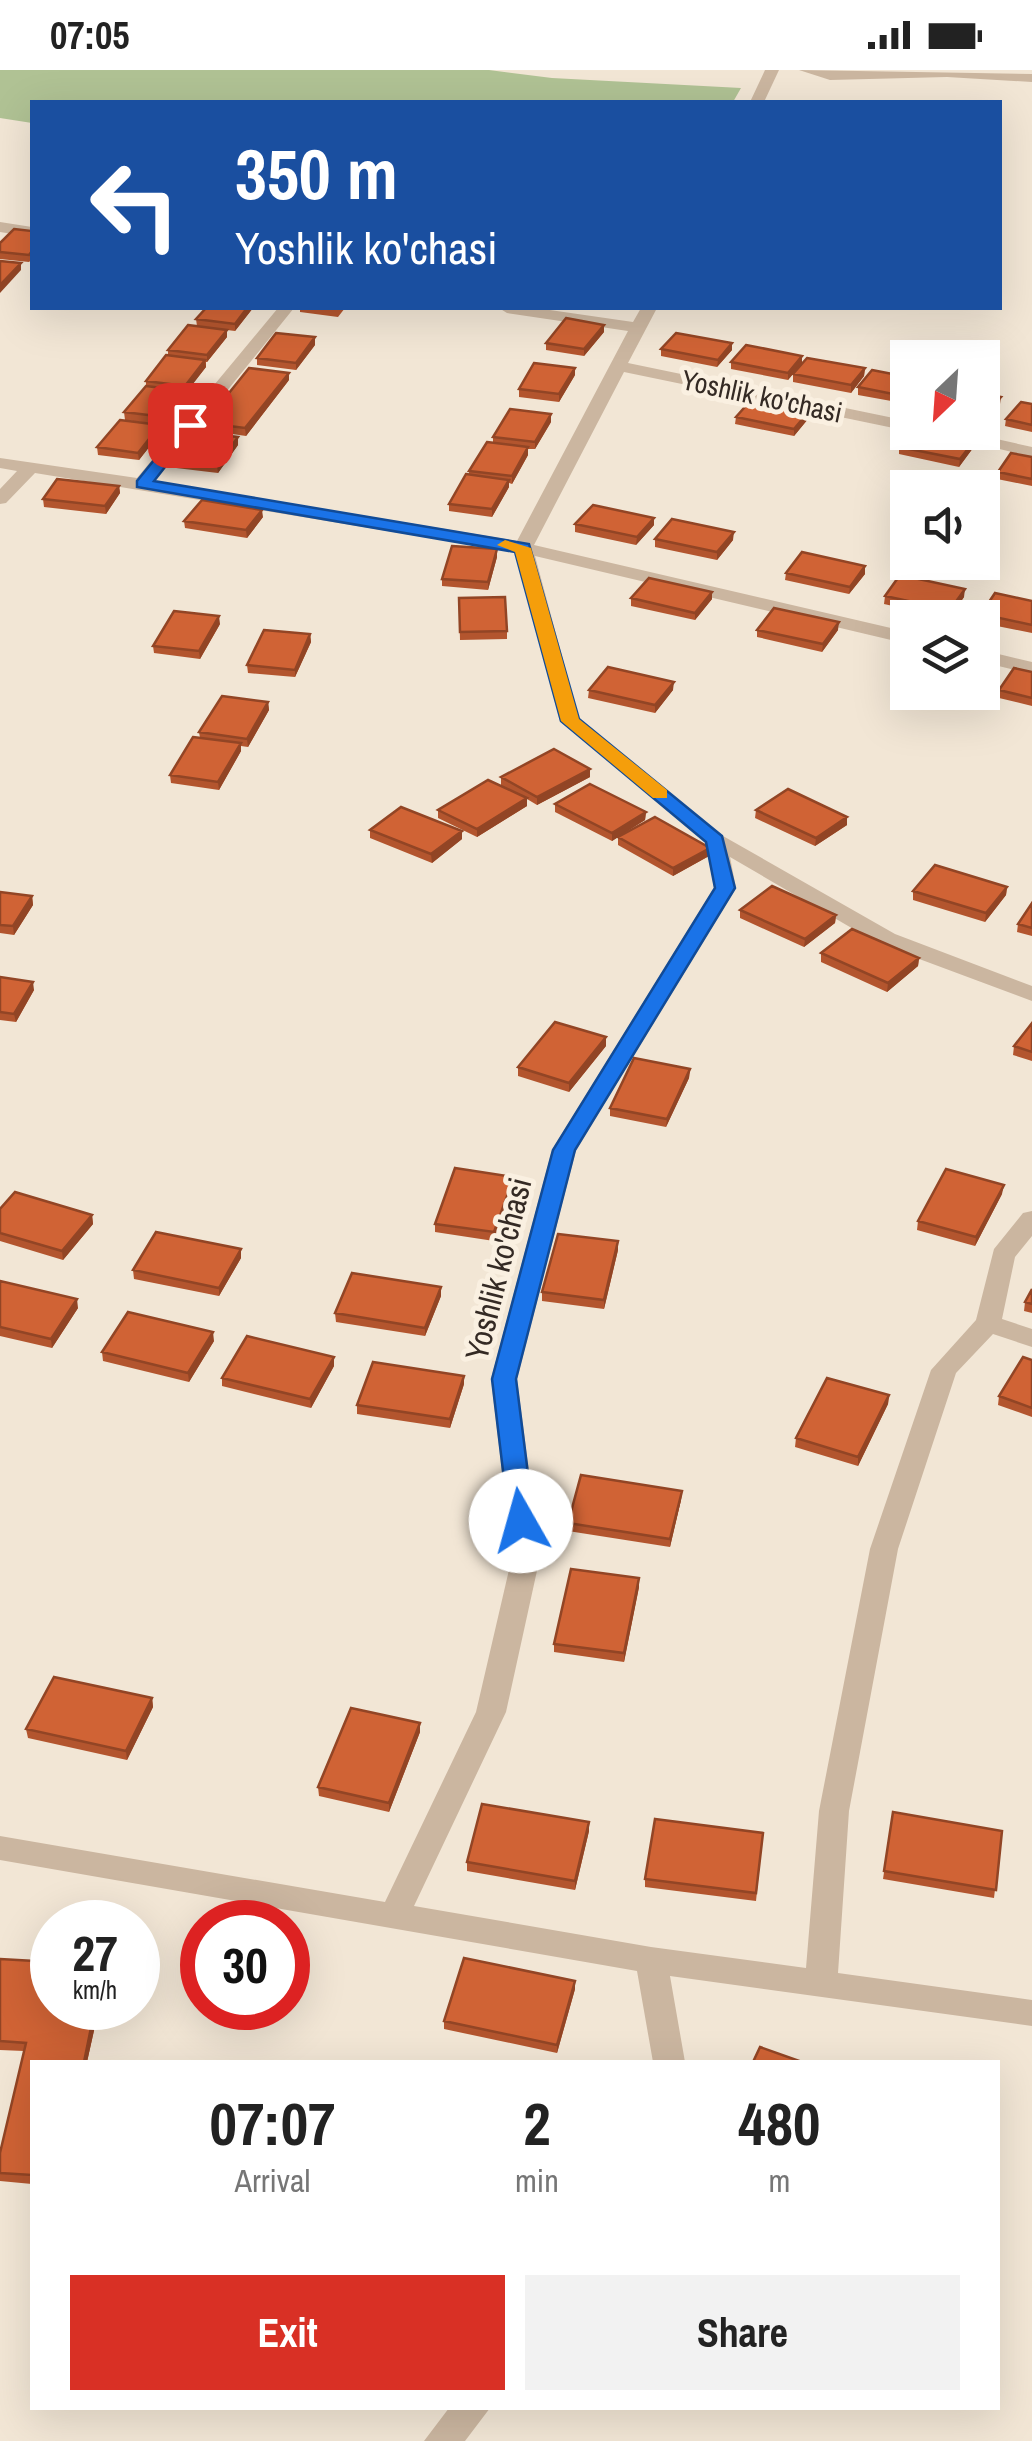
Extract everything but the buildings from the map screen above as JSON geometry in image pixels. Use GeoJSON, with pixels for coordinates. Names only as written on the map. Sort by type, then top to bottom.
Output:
{"type":"FeatureCollection","features":[{"type":"Feature","properties":{"kind":"street"},"geometry":{"type":"LineString","coordinates":[[758,100],[772,70]]}},
{"type":"Feature","properties":{"kind":"street"},"geometry":{"type":"LineString","coordinates":[[806,70],[830,76],[947,73],[1032,78]]}},
{"type":"Feature","properties":{"kind":"street"},"geometry":{"type":"LineString","coordinates":[[0,227],[30,232]]}},
{"type":"Feature","properties":{"kind":"street"},"geometry":{"type":"LineString","coordinates":[[142,484],[284,310]]}},
{"type":"Feature","properties":{"kind":"street"},"geometry":{"type":"LineString","coordinates":[[520,310],[638,328]]}},
{"type":"Feature","properties":{"kind":"street"},"geometry":{"type":"LineString","coordinates":[[648,310],[523,548],[570,721],[716,840],[887,939],[1032,994]]}},
{"type":"Feature","properties":{"kind":"street","name":"Yoshlik ko'chasi"},"geometry":{"type":"LineString","coordinates":[[617,366],[890,422]]}},
{"type":"Feature","properties":{"kind":"street"},"geometry":{"type":"LineString","coordinates":[[1000,445],[1032,452]]}},
{"type":"Feature","properties":{"kind":"street"},"geometry":{"type":"LineString","coordinates":[[0,462],[523,548],[890,634]]}},
{"type":"Feature","properties":{"kind":"street"},"geometry":{"type":"LineString","coordinates":[[0,498],[32,468]]}},
{"type":"Feature","properties":{"kind":"street"},"geometry":{"type":"LineString","coordinates":[[1000,660],[1032,668]]}},
{"type":"Feature","properties":{"kind":"street","name":"Yoshlik ko'chasi"},"geometry":{"type":"LineString","coordinates":[[394,1916],[491,1712],[526,1557],[504,1379],[564,1150],[725,888],[716,840]]}},
{"type":"Feature","properties":{"kind":"street"},"geometry":{"type":"LineString","coordinates":[[821,1984],[834,1810],[884,1549],[944,1370],[988,1323],[1003,1255],[1032,1219]]}},
{"type":"Feature","properties":{"kind":"street"},"geometry":{"type":"LineString","coordinates":[[988,1323],[1032,1338]]}},
{"type":"Feature","properties":{"kind":"street"},"geometry":{"type":"LineString","coordinates":[[0,1848],[650,1960],[1032,2013]]}},
{"type":"Feature","properties":{"kind":"street"},"geometry":{"type":"LineString","coordinates":[[650,1960],[669,2060]]}},
{"type":"Feature","properties":{"kind":"street"},"geometry":{"type":"LineString","coordinates":[[442,2441],[470,2410]]}},
{"type":"Feature","properties":{"kind":"green space"},"geometry":{"type":"Polygon","coordinates":[[[0,70],[489,70],[552,78],[741,88],[734,100],[30,100],[30,123],[0,118],[0,70]]]}},
{"type":"Feature","properties":{"kind":"slow traffic"},"geometry":{"type":"LineString","coordinates":[[505,545],[523,548],[570,721],[660,794]]}},
{"type":"Feature","properties":{"kind":"route"},"geometry":{"type":"LineString","coordinates":[[190,425],[142,484],[523,548],[570,721],[716,840],[725,888],[564,1150],[504,1379],[521,1521]]}}]}
